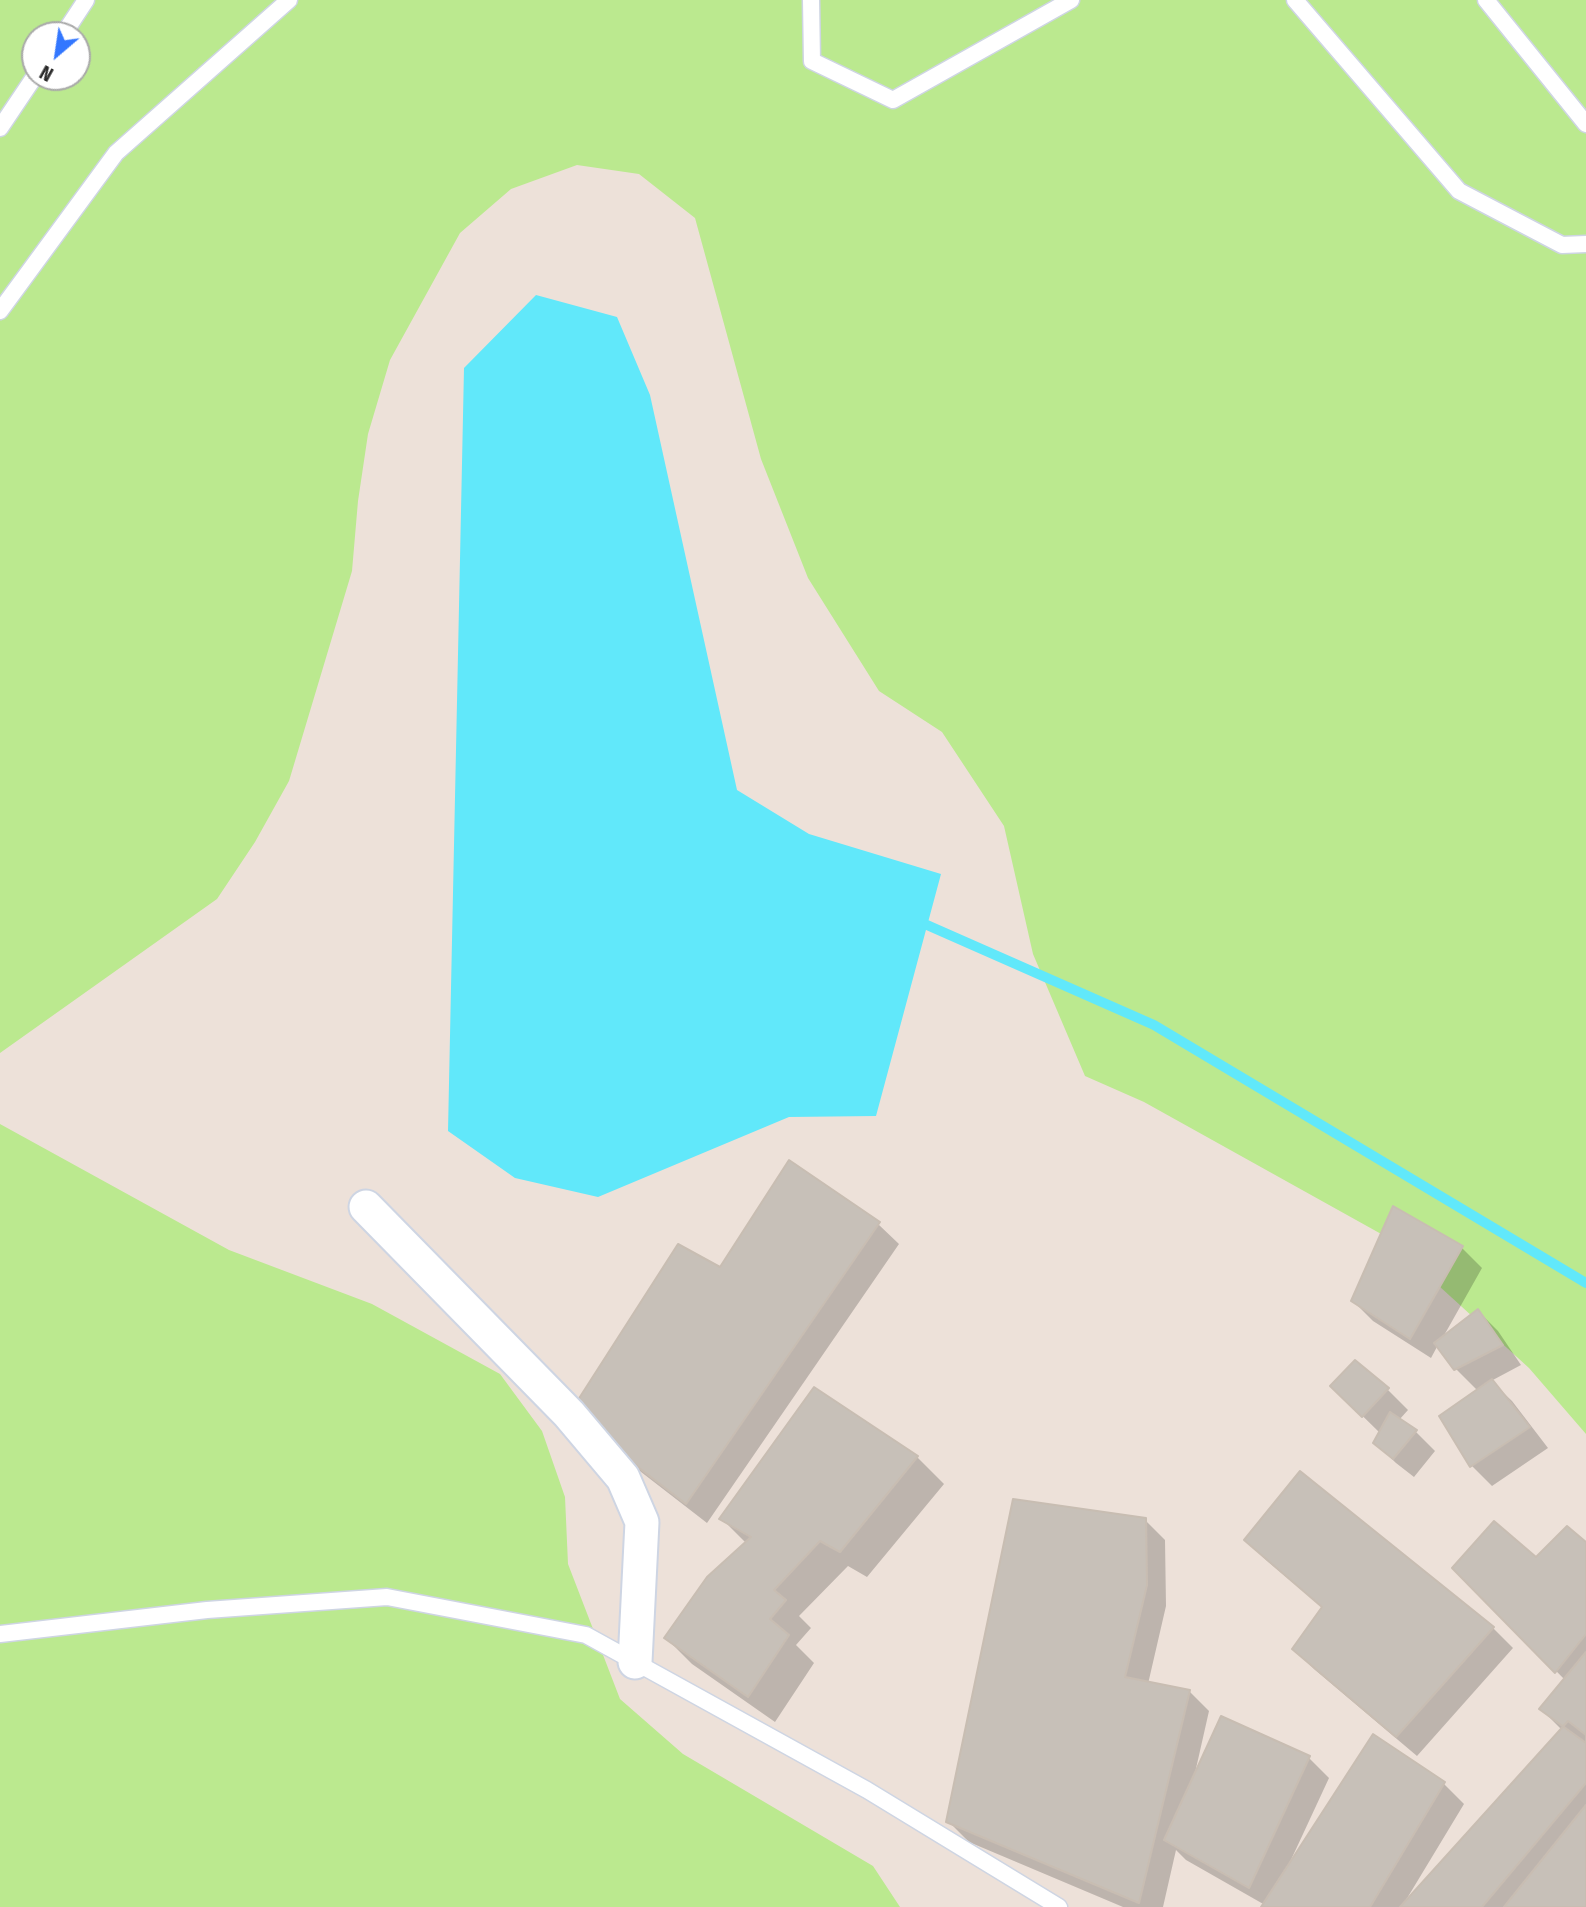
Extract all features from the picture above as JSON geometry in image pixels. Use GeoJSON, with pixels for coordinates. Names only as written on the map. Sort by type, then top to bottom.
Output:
{"type":"FeatureCollection","features":[{"type":"Feature","properties":{"kind":"street"},"geometry":{"type":"LineString","coordinates":[[366,1207],[569,1414],[623,1478],[642,1522],[635,1662]]}},
{"type":"Feature","properties":{"kind":"lane"},"geometry":{"type":"LineString","coordinates":[[72,21],[86,0]]}},
{"type":"Feature","properties":{"kind":"lane"},"geometry":{"type":"LineString","coordinates":[[0,311],[116,153],[289,0]]}},
{"type":"Feature","properties":{"kind":"lane"},"geometry":{"type":"LineString","coordinates":[[811,0],[812,61],[893,100],[1071,0]]}},
{"type":"Feature","properties":{"kind":"lane"},"geometry":{"type":"LineString","coordinates":[[1295,0],[1459,191],[1562,245],[1586,244]]}},
{"type":"Feature","properties":{"kind":"lane"},"geometry":{"type":"LineString","coordinates":[[1486,0],[1586,124]]}},
{"type":"Feature","properties":{"kind":"lane"},"geometry":{"type":"LineString","coordinates":[[0,128],[25,91]]}},
{"type":"Feature","properties":{"kind":"lane"},"geometry":{"type":"LineString","coordinates":[[0,1634],[207,1610],[387,1597],[586,1635],[867,1790],[1059,1907]]}},
{"type":"Feature","properties":{"kind":"green space"},"geometry":{"type":"Polygon","coordinates":[[[0,0],[1586,0],[1586,1434],[1529,1368],[1383,1235],[1144,1102],[1085,1076],[1033,954],[1004,826],[942,732],[879,691],[808,578],[761,459],[695,218],[639,174],[577,165],[511,189],[460,233],[390,360],[368,434],[358,501],[352,571],[289,781],[255,842],[217,899],[0,1053],[0,0]]]}},
{"type":"Feature","properties":{"kind":"green space"},"geometry":{"type":"Polygon","coordinates":[[[0,1124],[229,1250],[372,1304],[500,1374],[542,1431],[565,1497],[568,1564],[620,1699],[683,1754],[873,1866],[900,1907],[0,1907],[0,1124]]]}},
{"type":"Feature","properties":{"kind":"water"},"geometry":{"type":"Polygon","coordinates":[[[536,295],[617,317],[650,395],[737,790],[809,834],[941,874],[876,1116],[789,1117],[598,1197],[515,1178],[448,1131],[464,368],[536,295]]]}},
{"type":"Feature","properties":{"kind":"building"},"geometry":{"type":"Polygon","coordinates":[[[789,1160],[880,1222],[686,1504],[569,1414],[678,1244],[720,1267],[789,1160]]]}},
{"type":"Feature","properties":{"kind":"building"},"geometry":{"type":"Polygon","coordinates":[[[1393,1206],[1463,1246],[1410,1339],[1351,1301],[1393,1206]]]}},
{"type":"Feature","properties":{"kind":"building"},"geometry":{"type":"Polygon","coordinates":[[[1478,1309],[1503,1345],[1454,1370],[1434,1343],[1478,1309]]]}},
{"type":"Feature","properties":{"kind":"building"},"geometry":{"type":"Polygon","coordinates":[[[1355,1360],[1389,1388],[1362,1417],[1330,1386],[1355,1360]]]}},
{"type":"Feature","properties":{"kind":"building"},"geometry":{"type":"Polygon","coordinates":[[[1492,1379],[1530,1427],[1470,1467],[1439,1416],[1492,1379]]]}},
{"type":"Feature","properties":{"kind":"building"},"geometry":{"type":"Polygon","coordinates":[[[814,1387],[918,1456],[840,1552],[820,1541],[774,1590],[786,1600],[770,1619],[789,1635],[748,1697],[664,1638],[707,1577],[751,1537],[719,1519],[814,1387]]]}},
{"type":"Feature","properties":{"kind":"building"},"geometry":{"type":"Polygon","coordinates":[[[1390,1412],[1417,1430],[1393,1459],[1373,1443],[1390,1412]]]}},
{"type":"Feature","properties":{"kind":"building"},"geometry":{"type":"Polygon","coordinates":[[[1300,1471],[1494,1627],[1396,1737],[1292,1649],[1322,1607],[1244,1540],[1300,1471]]]}},
{"type":"Feature","properties":{"kind":"building"},"geometry":{"type":"Polygon","coordinates":[[[1013,1499],[1146,1518],[1147,1585],[1125,1677],[1190,1690],[1139,1903],[946,1822],[1013,1499]]]}},
{"type":"Feature","properties":{"kind":"building"},"geometry":{"type":"Polygon","coordinates":[[[1494,1521],[1536,1557],[1567,1526],[1586,1542],[1586,1634],[1555,1673],[1452,1568],[1494,1521]]]}},
{"type":"Feature","properties":{"kind":"building"},"geometry":{"type":"Polygon","coordinates":[[[1586,1652],[1586,1743],[1539,1709],[1586,1652]]]}},
{"type":"Feature","properties":{"kind":"building"},"geometry":{"type":"Polygon","coordinates":[[[1221,1716],[1310,1756],[1249,1888],[1164,1840],[1221,1716]]]}},
{"type":"Feature","properties":{"kind":"building"},"geometry":{"type":"Polygon","coordinates":[[[1568,1721],[1586,1735],[1586,1783],[1482,1907],[1400,1907],[1568,1721]]]}},
{"type":"Feature","properties":{"kind":"building"},"geometry":{"type":"Polygon","coordinates":[[[1373,1734],[1445,1782],[1370,1907],[1261,1907],[1373,1734]]]}},
{"type":"Feature","properties":{"kind":"building"},"geometry":{"type":"Polygon","coordinates":[[[1586,1805],[1586,1907],[1504,1907],[1586,1805]]]}},
{"type":"Feature","properties":{"kind":"waterway"},"geometry":{"type":"LineString","coordinates":[[927,925],[1154,1025],[1586,1283]]}}]}
